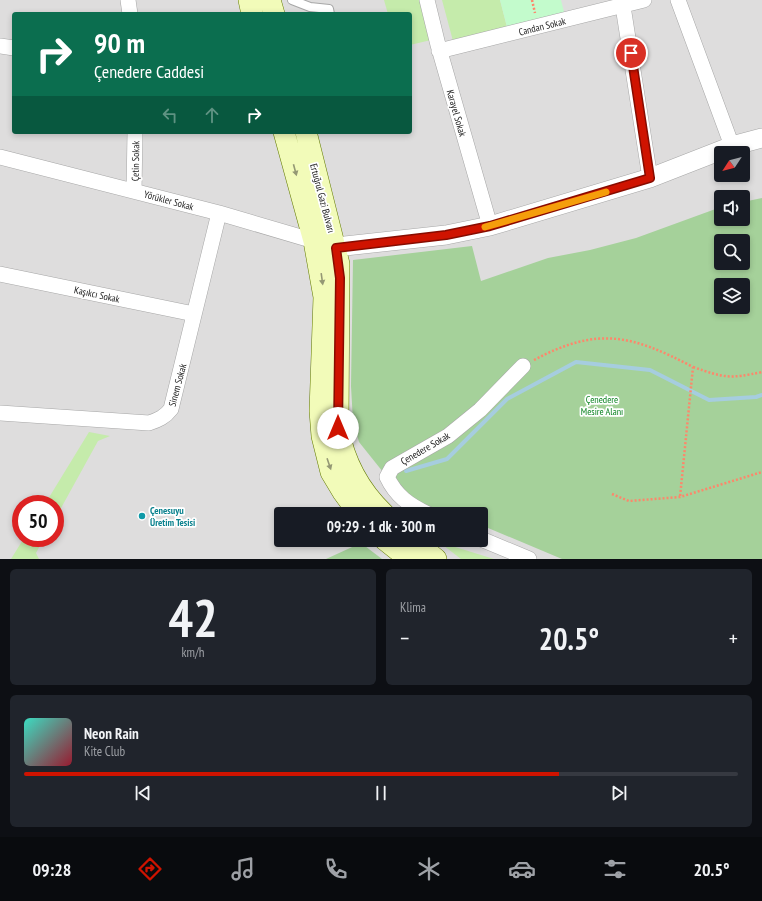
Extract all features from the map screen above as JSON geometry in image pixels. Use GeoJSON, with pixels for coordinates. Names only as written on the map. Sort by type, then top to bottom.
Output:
{"type":"FeatureCollection","features":[{"type":"Feature","properties":{"kind":"main road"},"geometry":{"type":"LineString","coordinates":[[249,0],[252,12]]}},
{"type":"Feature","properties":{"kind":"main road"},"geometry":{"type":"LineString","coordinates":[[270,0],[273,12]]}},
{"type":"Feature","properties":{"kind":"main road","name":"Ertuğrul Gazi Bulvarı"},"geometry":{"type":"LineString","coordinates":[[285,134],[322,274],[324,297],[320,411],[322,436],[331,472],[354,507]]}},
{"type":"Feature","properties":{"kind":"main road","name":"Ertuğrul Gazi Bulvarı"},"geometry":{"type":"LineString","coordinates":[[307,134],[336,248],[340,278],[338,428],[341,447],[348,466],[359,484],[378,507]]}},
{"type":"Feature","properties":{"kind":"main road"},"geometry":{"type":"LineString","coordinates":[[394,547],[409,559]]}},
{"type":"Feature","properties":{"kind":"main road"},"geometry":{"type":"LineString","coordinates":[[421,547],[436,559]]}},
{"type":"Feature","properties":{"kind":"street"},"geometry":{"type":"LineString","coordinates":[[128,0],[130,12]]}},
{"type":"Feature","properties":{"kind":"street","name":"Karayel Sokak"},"geometry":{"type":"LineString","coordinates":[[427,0],[439,51],[490,226]]}},
{"type":"Feature","properties":{"kind":"street","name":"Candan Sokak"},"geometry":{"type":"LineString","coordinates":[[439,51],[623,3],[644,0]]}},
{"type":"Feature","properties":{"kind":"street"},"geometry":{"type":"LineString","coordinates":[[678,0],[732,146],[762,138]]}},
{"type":"Feature","properties":{"kind":"street"},"geometry":{"type":"LineString","coordinates":[[623,3],[650,178]]}},
{"type":"Feature","properties":{"kind":"street"},"geometry":{"type":"LineString","coordinates":[[0,46],[12,48]]}},
{"type":"Feature","properties":{"kind":"street","name":"Çetin Sokak"},"geometry":{"type":"LineString","coordinates":[[134,191],[135,134]]}},
{"type":"Feature","properties":{"kind":"street"},"geometry":{"type":"LineString","coordinates":[[336,248],[446,235],[490,226],[650,178],[714,153]]}},
{"type":"Feature","properties":{"kind":"street","name":"Yörükler Sokak"},"geometry":{"type":"LineString","coordinates":[[0,157],[219,213],[336,248]]}},
{"type":"Feature","properties":{"kind":"street","name":"Sinem Sokak"},"geometry":{"type":"LineString","coordinates":[[0,413],[149,423],[158,420],[171,409],[219,213]]}},
{"type":"Feature","properties":{"kind":"street","name":"Kaşıkcı Sokak"},"geometry":{"type":"LineString","coordinates":[[0,274],[194,314]]}},
{"type":"Feature","properties":{"kind":"street","name":"Çenedere Sokak"},"geometry":{"type":"LineString","coordinates":[[413,507],[393,490],[387,477],[392,468],[448,436],[480,410],[523,366]]}},
{"type":"Feature","properties":{"kind":"street"},"geometry":{"type":"LineString","coordinates":[[488,542],[529,559]]}},
{"type":"Feature","properties":{"kind":"lane"},"geometry":{"type":"LineString","coordinates":[[292,0],[310,7],[329,9],[330,12]]}},
{"type":"Feature","properties":{"kind":"path"},"geometry":{"type":"LineString","coordinates":[[532,0],[536,19]]}},
{"type":"Feature","properties":{"kind":"path"},"geometry":{"type":"LineString","coordinates":[[523,366],[550,352],[576,343],[600,338],[629,340],[662,351],[693,367],[722,377],[739,377],[762,372]]}},
{"type":"Feature","properties":{"kind":"path"},"geometry":{"type":"LineString","coordinates":[[680,498],[693,367]]}},
{"type":"Feature","properties":{"kind":"path"},"geometry":{"type":"LineString","coordinates":[[612,494],[629,501],[680,498],[762,472]]}},
{"type":"Feature","properties":{"kind":"shaded area"},"geometry":{"type":"Polygon","coordinates":[[[0,0],[762,0],[762,559],[0,559],[0,0]]]}},
{"type":"Feature","properties":{"kind":"green space"},"geometry":{"type":"Polygon","coordinates":[[[384,0],[420,0],[431,40],[412,45],[412,12],[387,12],[384,0]]]}},
{"type":"Feature","properties":{"kind":"green space"},"geometry":{"type":"Polygon","coordinates":[[[442,0],[500,0],[507,27],[453,41],[442,0]]]}},
{"type":"Feature","properties":{"kind":"green space"},"geometry":{"type":"Polygon","coordinates":[[[500,0],[561,0],[564,12],[507,27],[500,0]]]}},
{"type":"Feature","properties":{"kind":"green space","name":"Çenedere Mesire Alanı"},"geometry":{"type":"Polygon","coordinates":[[[762,198],[762,559],[562,559],[488,528],[488,507],[428,507],[405,494],[383,472],[359,442],[353,421],[351,386],[353,260],[472,246],[481,281],[548,258],[590,250],[636,238],[714,210],[714,226],[750,226],[750,201],[762,198]]]}},
{"type":"Feature","properties":{"kind":"green space"},"geometry":{"type":"Polygon","coordinates":[[[89,432],[110,436],[98,441],[64,503],[64,495],[50,495],[89,432]]]}},
{"type":"Feature","properties":{"kind":"green space"},"geometry":{"type":"Polygon","coordinates":[[[18,547],[39,547],[36,553],[39,559],[11,559],[18,547]]]}},
{"type":"Feature","properties":{"kind":"green space"},"geometry":{"type":"Polygon","coordinates":[[[352,547],[366,547],[382,559],[326,559],[352,547]]]}},
{"type":"Feature","properties":{"kind":"green space"},"geometry":{"type":"Polygon","coordinates":[[[445,547],[455,547],[494,559],[461,559],[445,547]]]}},
{"type":"Feature","properties":{"kind":"waterway"},"geometry":{"type":"LineString","coordinates":[[406,471],[447,459],[507,399],[576,362],[650,370],[709,400],[756,397],[762,395]]}},
{"type":"Feature","properties":{"kind":"slow traffic"},"geometry":{"type":"LineString","coordinates":[[485,227],[606,192]]}},
{"type":"Feature","properties":{"kind":"place","name":"Çenesuyu Üretim Tesisi"},"geometry":{"type":"Point","coordinates":[142,516]}},
{"type":"Feature","properties":{"kind":"route"},"geometry":{"type":"LineString","coordinates":[[338,428],[340,278],[336,248],[446,235],[490,226],[650,178],[631,53]]}}]}
